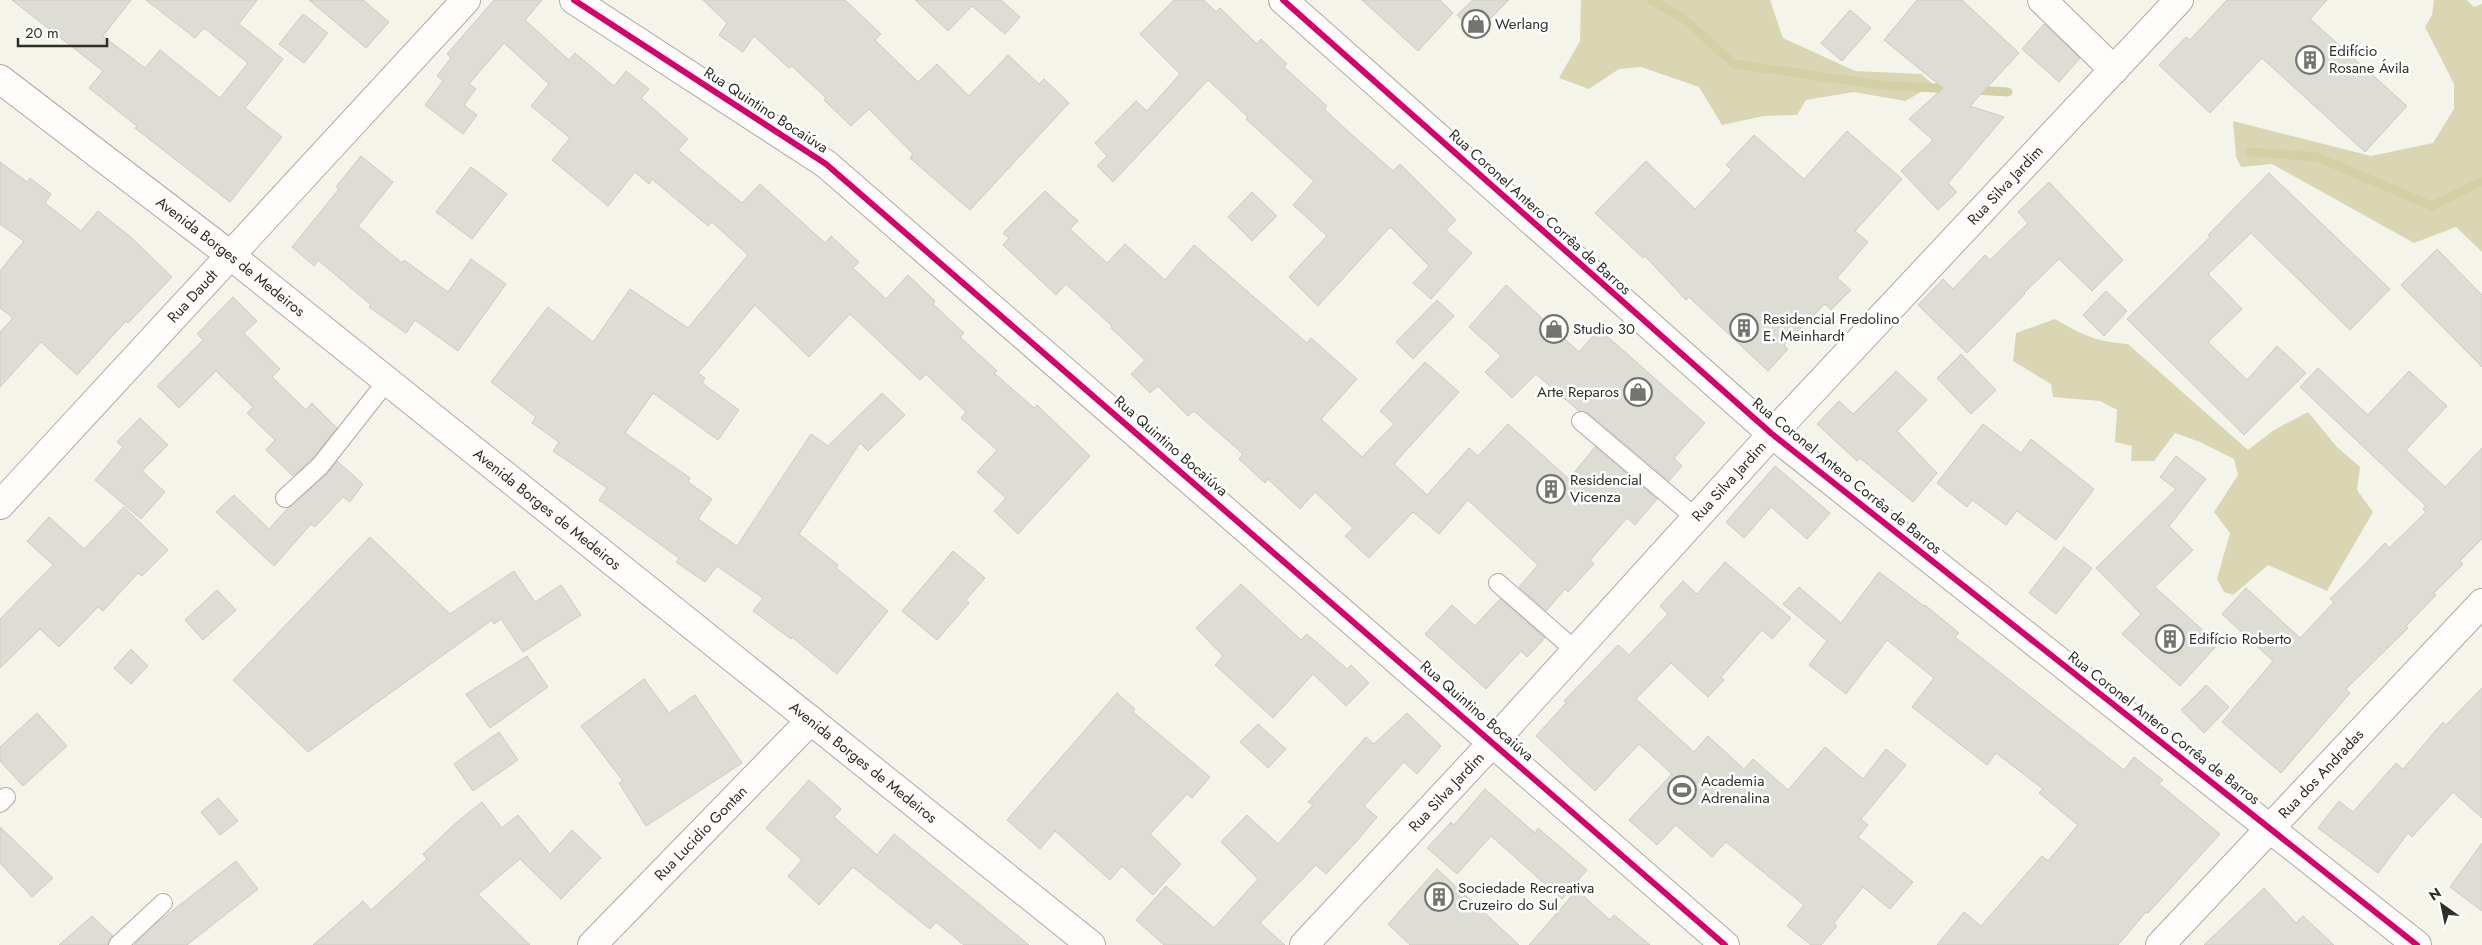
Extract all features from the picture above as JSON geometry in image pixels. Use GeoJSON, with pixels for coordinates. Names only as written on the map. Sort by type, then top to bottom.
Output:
{"type":"FeatureCollection","features":[{"type":"Feature","properties":{"kind":"street","name":"Rua Daudt"},"geometry":{"type":"LineString","coordinates":[[0,505],[466,0]]}},
{"type":"Feature","properties":{"kind":"street","name":"Rua Quintino Bocaiúva"},"geometry":{"type":"LineString","coordinates":[[574,0],[826,164],[1726,945]]}},
{"type":"Feature","properties":{"kind":"street","name":"Rua Coronel Antero Corrêa de Barros"},"geometry":{"type":"LineString","coordinates":[[1283,0],[1772,434],[2417,945]]}},
{"type":"Feature","properties":{"kind":"street"},"geometry":{"type":"LineString","coordinates":[[2042,0],[2114,70]]}},
{"type":"Feature","properties":{"kind":"street","name":"Rua Silva Jardim"},"geometry":{"type":"LineString","coordinates":[[1304,945],[1493,742],[1772,434],[2179,0]]}},
{"type":"Feature","properties":{"kind":"street","name":"Avenida Borges de Medeiros"},"geometry":{"type":"LineString","coordinates":[[0,79],[230,255],[1092,945]]}},
{"type":"Feature","properties":{"kind":"street","name":"Rua dos Andradas"},"geometry":{"type":"LineString","coordinates":[[2160,945],[2482,604]]}},
{"type":"Feature","properties":{"kind":"street","name":"Rua Lucidio Gontan"},"geometry":{"type":"LineString","coordinates":[[592,945],[811,720]]}},
{"type":"Feature","properties":{"kind":"lane"},"geometry":{"type":"LineString","coordinates":[[284,498],[320,466],[387,381]]}},
{"type":"Feature","properties":{"kind":"lane"},"geometry":{"type":"LineString","coordinates":[[1581,421],[1696,518]]}},
{"type":"Feature","properties":{"kind":"lane"},"geometry":{"type":"LineString","coordinates":[[1498,583],[1576,651]]}},
{"type":"Feature","properties":{"kind":"lane"},"geometry":{"type":"LineString","coordinates":[[118,945],[163,903]]}},
{"type":"Feature","properties":{"kind":"shaded area"},"geometry":{"type":"Polygon","coordinates":[[[1581,0],[1770,0],[1783,38],[1855,71],[1921,74],[1934,85],[1905,101],[1854,92],[1806,100],[1797,115],[1764,116],[1722,125],[1699,87],[1641,67],[1619,69],[1589,89],[1559,78],[1580,41],[1581,0]]]}},
{"type":"Feature","properties":{"kind":"shaded area"},"geometry":{"type":"Polygon","coordinates":[[[2434,0],[2467,0],[2474,7],[2482,4],[2482,252],[2456,227],[2414,243],[2272,164],[2241,167],[2236,157],[2233,121],[2371,156],[2433,143],[2454,109],[2454,84],[2425,27],[2432,15],[2434,0]]]}},
{"type":"Feature","properties":{"kind":"shaded area"},"geometry":{"type":"Polygon","coordinates":[[[2055,319],[2090,337],[2107,342],[2128,344],[2248,450],[2274,430],[2308,412],[2337,447],[2360,467],[2357,490],[2373,512],[2327,591],[2268,565],[2233,595],[2224,592],[2217,579],[2230,533],[2214,512],[2238,475],[2234,459],[2200,442],[2175,433],[2154,461],[2131,461],[2132,446],[2115,442],[2117,410],[2100,401],[2053,397],[2051,384],[2013,361],[2016,333],[2055,319]]]}},
{"type":"Feature","properties":{"kind":"building"},"geometry":{"type":"Polygon","coordinates":[[[12,0],[131,0],[103,36],[145,68],[160,50],[220,98],[248,63],[204,28],[195,38],[146,0],[257,0],[239,24],[283,59],[245,108],[282,137],[230,202],[135,128],[137,126],[89,88],[103,71],[12,0]]]}},
{"type":"Feature","properties":{"kind":"building"},"geometry":{"type":"Polygon","coordinates":[[[309,0],[363,0],[389,22],[366,48],[309,0]]]}},
{"type":"Feature","properties":{"kind":"building"},"geometry":{"type":"Polygon","coordinates":[[[494,0],[542,0],[525,20],[569,60],[575,53],[614,86],[626,71],[649,89],[641,98],[688,139],[678,150],[742,203],[760,184],[825,243],[831,236],[859,262],[853,268],[886,299],[908,275],[935,301],[933,304],[964,333],[960,337],[997,371],[994,373],[1034,408],[1037,405],[1090,456],[1018,534],[994,511],[1006,498],[977,472],[997,450],[961,418],[966,412],[926,374],[920,380],[850,314],[809,357],[755,305],[698,373],[705,378],[702,383],[739,410],[718,440],[653,393],[625,433],[690,478],[688,482],[712,499],[698,519],[737,546],[811,434],[828,446],[882,393],[905,415],[868,451],[860,443],[799,534],[838,565],[836,568],[888,611],[837,674],[792,637],[791,639],[753,611],[763,598],[717,566],[705,582],[676,562],[679,558],[599,500],[607,488],[553,451],[559,442],[532,423],[536,417],[491,382],[548,307],[593,342],[630,289],[688,328],[748,255],[712,222],[708,226],[652,179],[649,184],[635,172],[608,206],[552,160],[570,138],[531,106],[549,84],[504,43],[469,84],[476,89],[464,105],[477,115],[463,134],[425,105],[443,81],[437,76],[451,58],[447,54],[494,0]]]}},
{"type":"Feature","properties":{"kind":"building"},"geometry":{"type":"Polygon","coordinates":[[[703,0],[845,0],[881,34],[875,40],[918,82],[937,64],[969,96],[1008,55],[1039,84],[1044,79],[1069,103],[970,210],[910,158],[913,154],[869,109],[851,126],[824,100],[826,98],[792,66],[789,68],[754,36],[743,52],[719,35],[727,23],[703,0]]]}},
{"type":"Feature","properties":{"kind":"building"},"geometry":{"type":"Polygon","coordinates":[[[915,0],[1001,0],[1020,17],[1005,34],[972,6],[948,31],[915,0]]]}},
{"type":"Feature","properties":{"kind":"building"},"geometry":{"type":"Polygon","coordinates":[[[1174,0],[1204,0],[1216,12],[1220,8],[1257,44],[1261,39],[1287,64],[1284,67],[1327,106],[1324,109],[1393,171],[1400,164],[1456,220],[1446,230],[1472,253],[1431,299],[1413,283],[1429,266],[1390,227],[1318,306],[1289,277],[1327,236],[1293,205],[1314,181],[1246,119],[1248,117],[1208,80],[1113,182],[1097,166],[1107,156],[1095,143],[1136,101],[1147,111],[1180,74],[1140,34],[1174,0]]]}},
{"type":"Feature","properties":{"kind":"building"},"geometry":{"type":"Polygon","coordinates":[[[1362,0],[1440,0],[1453,13],[1418,51],[1362,0]]]}},
{"type":"Feature","properties":{"kind":"building","name":"Werlang"},"geometry":{"type":"Polygon","coordinates":[[[1473,0],[1509,0],[1476,33],[1457,15],[1473,0]]]}},
{"type":"Feature","properties":{"kind":"building"},"geometry":{"type":"Polygon","coordinates":[[[1917,0],[1962,0],[2019,53],[1970,106],[2004,117],[1948,183],[1957,192],[1938,210],[1901,171],[1933,140],[1909,119],[1943,88],[1884,40],[1917,0]]]}},
{"type":"Feature","properties":{"kind":"building","name":"Edifício Rosane Ávila"},"geometry":{"type":"Polygon","coordinates":[[[2227,0],[2327,0],[2310,19],[2407,106],[2365,152],[2262,58],[2210,113],[2159,65],[2186,37],[2190,40],[2227,0]]]}},
{"type":"Feature","properties":{"kind":"building"},"geometry":{"type":"Polygon","coordinates":[[[1850,10],[1871,28],[1842,61],[1821,43],[1850,10]]]}},
{"type":"Feature","properties":{"kind":"building"},"geometry":{"type":"Polygon","coordinates":[[[303,14],[328,33],[304,63],[279,44],[303,14]]]}},
{"type":"Feature","properties":{"kind":"building"},"geometry":{"type":"Polygon","coordinates":[[[2044,24],[2080,58],[2059,82],[2022,49],[2044,24]]]}},
{"type":"Feature","properties":{"kind":"building"},"geometry":{"type":"Polygon","coordinates":[[[1847,131],[1902,179],[1855,231],[1868,242],[1837,278],[1851,290],[1831,310],[1825,304],[1784,345],[1788,349],[1768,371],[1689,297],[1686,300],[1645,256],[1643,258],[1595,213],[1646,161],[1695,209],[1732,170],[1726,165],[1754,135],[1804,179],[1847,131]]]}},
{"type":"Feature","properties":{"kind":"building"},"geometry":{"type":"Polygon","coordinates":[[[361,156],[393,182],[358,226],[402,263],[404,260],[448,292],[471,259],[506,284],[458,351],[415,320],[406,333],[369,307],[371,305],[318,260],[314,266],[292,247],[339,189],[336,187],[361,156]]]}},
{"type":"Feature","properties":{"kind":"building"},"geometry":{"type":"Polygon","coordinates":[[[0,162],[27,182],[30,178],[51,194],[45,203],[81,231],[98,211],[132,238],[172,277],[128,323],[126,321],[77,375],[41,342],[0,387],[0,332],[13,318],[0,308],[0,271],[24,241],[0,224],[0,162]]]}},
{"type":"Feature","properties":{"kind":"building"},"geometry":{"type":"Polygon","coordinates":[[[471,167],[507,194],[472,239],[436,212],[471,167]]]}},
{"type":"Feature","properties":{"kind":"building"},"geometry":{"type":"Polygon","coordinates":[[[2269,173],[2390,289],[2350,330],[2251,233],[2208,274],[2242,309],[2208,342],[2247,380],[2277,346],[2306,373],[2244,435],[2127,319],[2210,237],[2208,235],[2269,173]]]}},
{"type":"Feature","properties":{"kind":"building"},"geometry":{"type":"Polygon","coordinates":[[[2049,182],[2123,260],[2092,291],[2059,259],[1967,353],[1918,305],[1943,279],[1953,289],[1985,255],[1990,260],[2028,223],[2018,212],[2049,182]]]}},
{"type":"Feature","properties":{"kind":"building"},"geometry":{"type":"Polygon","coordinates":[[[1045,191],[1078,221],[1070,229],[1107,263],[1125,244],[1165,280],[1194,245],[1307,343],[1311,338],[1357,379],[1321,419],[1362,457],[1394,424],[1380,411],[1425,362],[1459,392],[1394,464],[1427,495],[1469,448],[1478,456],[1508,424],[1569,479],[1595,447],[1657,499],[1635,525],[1627,518],[1590,560],[1594,564],[1568,592],[1565,589],[1546,611],[1519,587],[1538,565],[1468,500],[1439,534],[1413,512],[1369,558],[1345,536],[1353,528],[1315,492],[1300,509],[1268,479],[1265,483],[1239,459],[1243,454],[1194,411],[1188,416],[1158,386],[1150,393],[1131,374],[1145,360],[1111,328],[1112,326],[1066,284],[1056,295],[1003,245],[1009,238],[1003,233],[1045,191]]]}},
{"type":"Feature","properties":{"kind":"building"},"geometry":{"type":"Polygon","coordinates":[[[1252,192],[1277,216],[1252,241],[1228,217],[1252,192]]]}},
{"type":"Feature","properties":{"kind":"building"},"geometry":{"type":"Polygon","coordinates":[[[2437,249],[2482,295],[2482,367],[2401,285],[2437,249]]]}},
{"type":"Feature","properties":{"kind":"building"},"geometry":{"type":"Polygon","coordinates":[[[1506,285],[1579,352],[1599,329],[1705,423],[1674,458],[1682,466],[1669,481],[1588,413],[1579,411],[1536,374],[1512,398],[1485,372],[1501,356],[1469,327],[1506,285]]]}},
{"type":"Feature","properties":{"kind":"building"},"geometry":{"type":"Polygon","coordinates":[[[2106,291],[2127,311],[2104,336],[2083,315],[2106,291]]]}},
{"type":"Feature","properties":{"kind":"building"},"geometry":{"type":"Polygon","coordinates":[[[233,297],[257,321],[244,333],[280,369],[272,377],[306,410],[312,403],[337,428],[312,459],[293,476],[266,450],[275,440],[247,413],[253,407],[216,371],[179,408],[157,386],[203,340],[197,334],[233,297]]]}},
{"type":"Feature","properties":{"kind":"building"},"geometry":{"type":"Polygon","coordinates":[[[1437,300],[1454,316],[1413,359],[1396,342],[1437,300]]]}},
{"type":"Feature","properties":{"kind":"building"},"geometry":{"type":"Polygon","coordinates":[[[1961,354],[1996,390],[1971,414],[1937,378],[1961,354]]]}},
{"type":"Feature","properties":{"kind":"building"},"geometry":{"type":"Polygon","coordinates":[[[2318,368],[2368,415],[2409,371],[2447,406],[2406,450],[2445,487],[2482,448],[2482,539],[2460,561],[2463,564],[2434,593],[2436,595],[2406,626],[2408,628],[2346,689],[2350,693],[2281,773],[2222,722],[2273,661],[2222,614],[2246,588],[2300,638],[2334,602],[2330,599],[2385,543],[2389,548],[2426,512],[2423,509],[2426,506],[2300,387],[2318,368]]]}},
{"type":"Feature","properties":{"kind":"building"},"geometry":{"type":"Polygon","coordinates":[[[1896,371],[1927,400],[1897,431],[1937,473],[1913,502],[1860,458],[1857,461],[1817,424],[1839,401],[1853,414],[1896,371]]]}},
{"type":"Feature","properties":{"kind":"building"},"geometry":{"type":"Polygon","coordinates":[[[140,418],[168,445],[142,471],[165,492],[141,519],[95,480],[123,447],[117,442],[140,418]]]}},
{"type":"Feature","properties":{"kind":"building"},"geometry":{"type":"Polygon","coordinates":[[[1983,424],[2021,453],[2031,439],[2094,489],[2056,540],[2017,511],[2006,525],[1972,500],[1967,507],[1937,483],[1983,424]]]}},
{"type":"Feature","properties":{"kind":"building"},"geometry":{"type":"Polygon","coordinates":[[[2176,456],[2206,479],[2169,526],[2193,550],[2155,587],[2218,644],[2180,686],[2122,634],[2141,614],[2096,568],[2176,489],[2160,477],[2176,456]]]}},
{"type":"Feature","properties":{"kind":"building"},"geometry":{"type":"Polygon","coordinates":[[[337,461],[363,484],[350,502],[343,497],[315,527],[311,524],[274,566],[216,512],[234,495],[269,529],[288,508],[327,474],[337,461]]]}},
{"type":"Feature","properties":{"kind":"building"},"geometry":{"type":"Polygon","coordinates":[[[1775,466],[1830,513],[1807,539],[1771,507],[1744,538],[1726,522],[1775,466]]]}},
{"type":"Feature","properties":{"kind":"building"},"geometry":{"type":"Polygon","coordinates":[[[124,507],[168,550],[142,576],[138,573],[103,611],[98,607],[59,647],[40,629],[0,668],[0,619],[53,565],[27,541],[49,517],[84,549],[124,507]]]}},
{"type":"Feature","properties":{"kind":"building"},"geometry":{"type":"Polygon","coordinates":[[[370,537],[450,614],[514,571],[535,602],[561,585],[581,615],[523,652],[501,619],[494,624],[492,620],[308,752],[233,680],[370,537]]]}},
{"type":"Feature","properties":{"kind":"building"},"geometry":{"type":"Polygon","coordinates":[[[2064,547],[2092,568],[2056,614],[2029,593],[2064,547]]]}},
{"type":"Feature","properties":{"kind":"building"},"geometry":{"type":"Polygon","coordinates":[[[953,551],[985,578],[966,600],[969,603],[937,640],[902,611],[953,551]]]}},
{"type":"Feature","properties":{"kind":"building"},"geometry":{"type":"Polygon","coordinates":[[[1725,562],[1791,618],[1772,639],[1762,630],[1721,677],[1724,680],[1708,697],[1671,663],[1636,699],[1694,752],[1708,736],[1744,769],[1753,759],[1788,790],[1825,747],[1863,779],[1886,749],[1906,765],[1861,819],[1868,825],[1858,837],[1913,882],[1890,909],[1863,887],[1834,923],[1837,926],[1821,945],[1811,945],[1787,926],[1804,905],[1726,842],[1712,857],[1676,825],[1657,845],[1629,820],[1672,774],[1639,744],[1595,791],[1536,736],[1566,703],[1564,701],[1618,645],[1629,655],[1668,614],[1660,606],[1683,581],[1697,594],[1725,562]]]}},
{"type":"Feature","properties":{"kind":"building"},"geometry":{"type":"Polygon","coordinates":[[[1879,572],[1925,605],[1959,633],[1955,637],[2124,770],[2134,757],[2163,780],[2159,784],[2220,834],[2148,913],[2146,912],[2118,945],[1937,945],[1964,912],[1981,926],[2042,856],[2048,861],[2078,825],[2039,793],[2043,789],[1996,753],[1987,765],[1912,707],[1934,678],[1887,640],[1846,694],[1809,665],[1827,641],[1783,604],[1799,587],[1841,623],[1879,572]]]}},
{"type":"Feature","properties":{"kind":"building"},"geometry":{"type":"Polygon","coordinates":[[[1241,584],[1301,640],[1307,634],[1347,669],[1351,665],[1369,683],[1346,706],[1313,674],[1273,718],[1215,665],[1223,656],[1196,628],[1241,584]]]}},
{"type":"Feature","properties":{"kind":"building"},"geometry":{"type":"Polygon","coordinates":[[[217,590],[236,610],[203,640],[185,620],[217,590]]]}},
{"type":"Feature","properties":{"kind":"building"},"geometry":{"type":"Polygon","coordinates":[[[1500,599],[1545,638],[1527,657],[1521,651],[1486,689],[1425,634],[1452,605],[1475,626],[1500,599]]]}},
{"type":"Feature","properties":{"kind":"building"},"geometry":{"type":"Polygon","coordinates":[[[131,649],[148,666],[131,684],[114,668],[131,649]]]}},
{"type":"Feature","properties":{"kind":"building"},"geometry":{"type":"Polygon","coordinates":[[[527,656],[548,687],[490,728],[466,694],[527,656]]]}},
{"type":"Feature","properties":{"kind":"building"},"geometry":{"type":"Polygon","coordinates":[[[644,679],[669,713],[695,695],[742,763],[646,826],[619,783],[623,781],[581,726],[644,679]]]}},
{"type":"Feature","properties":{"kind":"building"},"geometry":{"type":"Polygon","coordinates":[[[2206,685],[2229,707],[2204,733],[2181,710],[2206,685]]]}},
{"type":"Feature","properties":{"kind":"building"},"geometry":{"type":"Polygon","coordinates":[[[2482,688],[2482,818],[2453,792],[2412,837],[2408,833],[2378,873],[2318,828],[2339,801],[2353,812],[2396,763],[2403,769],[2443,722],[2446,725],[2482,688]]]}},
{"type":"Feature","properties":{"kind":"building"},"geometry":{"type":"Polygon","coordinates":[[[1117,693],[1135,709],[1133,712],[1210,777],[1192,798],[1187,794],[1150,834],[1181,864],[1153,895],[1122,866],[1110,880],[1055,831],[1040,849],[1007,820],[1117,693]]]}},
{"type":"Feature","properties":{"kind":"building"},"geometry":{"type":"Polygon","coordinates":[[[37,713],[67,746],[23,786],[0,761],[0,747],[37,713]]]}},
{"type":"Feature","properties":{"kind":"building"},"geometry":{"type":"Polygon","coordinates":[[[1407,713],[1441,746],[1417,774],[1404,762],[1364,806],[1377,817],[1356,842],[1326,874],[1316,865],[1260,923],[1285,945],[1164,945],[1136,920],[1166,886],[1214,928],[1258,879],[1221,842],[1247,815],[1278,844],[1313,805],[1308,802],[1366,737],[1374,744],[1407,713]]]}},
{"type":"Feature","properties":{"kind":"building"},"geometry":{"type":"Polygon","coordinates":[[[1258,724],[1286,749],[1268,768],[1240,742],[1258,724]]]}},
{"type":"Feature","properties":{"kind":"building"},"geometry":{"type":"Polygon","coordinates":[[[499,732],[518,760],[473,791],[454,764],[499,732]]]}},
{"type":"Feature","properties":{"kind":"building"},"geometry":{"type":"Polygon","coordinates":[[[809,780],[841,809],[834,817],[877,855],[894,834],[1029,945],[964,945],[936,922],[930,929],[853,867],[819,905],[788,876],[802,860],[766,828],[809,780]]]}},
{"type":"Feature","properties":{"kind":"building"},"geometry":{"type":"Polygon","coordinates":[[[1485,789],[1535,833],[1538,828],[1587,870],[1562,899],[1491,836],[1457,874],[1427,848],[1451,822],[1454,825],[1485,789]]]}},
{"type":"Feature","properties":{"kind":"building"},"geometry":{"type":"Polygon","coordinates":[[[218,798],[238,821],[220,835],[201,812],[218,798]]]}},
{"type":"Feature","properties":{"kind":"building"},"geometry":{"type":"Polygon","coordinates":[[[482,802],[502,828],[518,815],[550,854],[572,830],[601,858],[561,899],[520,859],[478,894],[530,945],[313,945],[363,901],[371,910],[427,859],[423,854],[457,822],[482,802]]]}},
{"type":"Feature","properties":{"kind":"building"},"geometry":{"type":"Polygon","coordinates":[[[0,827],[53,878],[32,897],[0,863],[0,827]]]}},
{"type":"Feature","properties":{"kind":"building"},"geometry":{"type":"Polygon","coordinates":[[[2482,843],[2482,911],[2450,887],[2482,843]]]}},
{"type":"Feature","properties":{"kind":"building"},"geometry":{"type":"Polygon","coordinates":[[[236,861],[258,889],[187,945],[134,945],[158,922],[236,861]]]}},
{"type":"Feature","properties":{"kind":"building","name":"Sociedade Recreativa Cruzeiro do Sul"},"geometry":{"type":"Polygon","coordinates":[[[1437,869],[1519,945],[1410,945],[1388,924],[1437,869]]]}},
{"type":"Feature","properties":{"kind":"building"},"geometry":{"type":"Polygon","coordinates":[[[2264,888],[2296,923],[2303,916],[2334,945],[2204,945],[2264,888]]]}},
{"type":"Feature","properties":{"kind":"building"},"geometry":{"type":"Polygon","coordinates":[[[1577,890],[1610,920],[1614,915],[1650,945],[1529,945],[1577,890]]]}},
{"type":"Feature","properties":{"kind":"building"},"geometry":{"type":"Polygon","coordinates":[[[92,916],[113,936],[108,945],[59,945],[92,916]]]}},
{"type":"Feature","properties":{"kind":"waterway"},"geometry":{"type":"LineString","coordinates":[[1651,0],[1683,18],[1734,64],[1881,85],[1953,89]]}},
{"type":"Feature","properties":{"kind":"waterway"},"geometry":{"type":"LineString","coordinates":[[1973,90],[2008,92]]}},
{"type":"Feature","properties":{"kind":"waterway"},"geometry":{"type":"LineString","coordinates":[[2250,152],[2317,157],[2432,206],[2482,181]]}},
{"type":"Feature","properties":{"kind":"cycle path"},"geometry":{"type":"LineString","coordinates":[[574,0],[826,164],[1725,945]]}},
{"type":"Feature","properties":{"kind":"cycle path"},"geometry":{"type":"LineString","coordinates":[[1283,0],[1772,434],[2417,945]]}},
{"type":"Feature","properties":{"kind":"place","name":"Werlang"},"geometry":{"type":"Point","coordinates":[1476,24]}},
{"type":"Feature","properties":{"kind":"place","name":"Edifício Rosane Ávila"},"geometry":{"type":"Point","coordinates":[2310,60]}},
{"type":"Feature","properties":{"kind":"place","name":"Residencial Fredolino E. Meinhardt"},"geometry":{"type":"Point","coordinates":[1744,328]}},
{"type":"Feature","properties":{"kind":"place","name":"Studio 30"},"geometry":{"type":"Point","coordinates":[1554,329]}},
{"type":"Feature","properties":{"kind":"place","name":"Arte Reparos"},"geometry":{"type":"Point","coordinates":[1638,392]}},
{"type":"Feature","properties":{"kind":"place","name":"Residencial Vicenza"},"geometry":{"type":"Point","coordinates":[1551,489]}},
{"type":"Feature","properties":{"kind":"place","name":"Edifício Roberto"},"geometry":{"type":"Point","coordinates":[2170,639]}},
{"type":"Feature","properties":{"kind":"place","name":"Academia Adrenalina"},"geometry":{"type":"Point","coordinates":[1682,790]}},
{"type":"Feature","properties":{"kind":"place","name":"Sociedade Recreativa Cruzeiro do Sul"},"geometry":{"type":"Point","coordinates":[1439,897]}}]}
